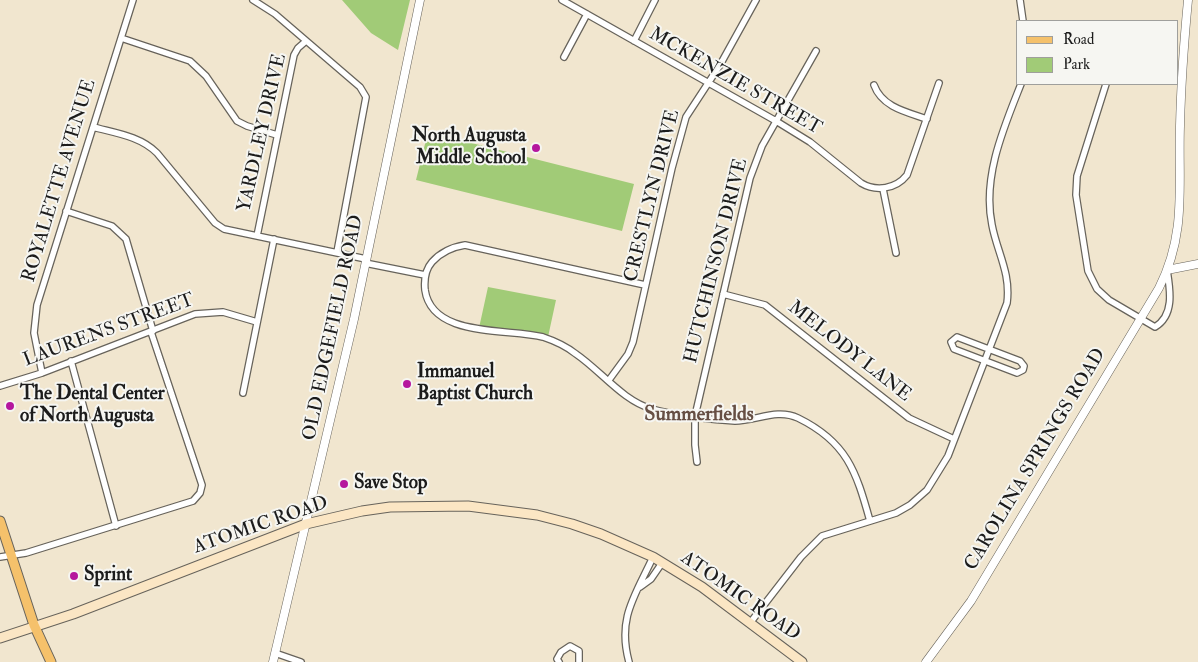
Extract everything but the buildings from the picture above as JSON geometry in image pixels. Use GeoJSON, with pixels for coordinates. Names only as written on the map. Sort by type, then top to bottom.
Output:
{"type":"FeatureCollection","features":[{"type":"Feature","properties":{"kind":"main road","name":"ATOMIC ROAD"},"geometry":{"type":"LineString","coordinates":[[0,638],[73,614],[306,524],[362,511],[390,507],[483,506],[537,515],[572,524],[601,534],[653,557],[683,573],[802,662]]}},
{"type":"Feature","properties":{"kind":"main road"},"geometry":{"type":"LineString","coordinates":[[0,521],[34,626],[51,662]]}},
{"type":"Feature","properties":{"kind":"street","name":"ROYALETTE AVENUE"},"geometry":{"type":"LineString","coordinates":[[42,373],[34,334],[35,313],[133,0]]}},
{"type":"Feature","properties":{"kind":"street"},"geometry":{"type":"LineString","coordinates":[[253,0],[275,14],[360,87],[367,101],[337,252]]}},
{"type":"Feature","properties":{"kind":"street","name":"OLD EDGEFIELD ROAD"},"geometry":{"type":"LineString","coordinates":[[273,662],[366,261],[420,0]]}},
{"type":"Feature","properties":{"kind":"street","name":"MCKENZIE STREET"},"geometry":{"type":"LineString","coordinates":[[562,0],[776,121],[810,142],[861,183],[870,188],[883,189]]}},
{"type":"Feature","properties":{"kind":"street"},"geometry":{"type":"LineString","coordinates":[[634,40],[655,0]]}},
{"type":"Feature","properties":{"kind":"street","name":"CRESTLYN DRIVE"},"geometry":{"type":"LineString","coordinates":[[608,380],[625,358],[633,342],[672,168],[686,117],[709,82],[756,0]]}},
{"type":"Feature","properties":{"kind":"street"},"geometry":{"type":"LineString","coordinates":[[1020,0],[1023,20]]}},
{"type":"Feature","properties":{"kind":"street","name":"CAROLINA SPRINGS ROAD"},"geometry":{"type":"LineString","coordinates":[[926,662],[971,601],[1140,319],[1167,270],[1180,220],[1180,129],[1188,0]]}},
{"type":"Feature","properties":{"kind":"street"},"geometry":{"type":"LineString","coordinates":[[564,57],[587,14]]}},
{"type":"Feature","properties":{"kind":"street"},"geometry":{"type":"LineString","coordinates":[[121,38],[190,60],[206,76],[237,121],[277,136]]}},
{"type":"Feature","properties":{"kind":"street","name":"YARDLEY DRIVE"},"geometry":{"type":"LineString","coordinates":[[256,236],[294,56],[298,48],[306,41]]}},
{"type":"Feature","properties":{"kind":"street","name":"HUTCHINSON DRIVE"},"geometry":{"type":"LineString","coordinates":[[697,462],[695,444],[696,416],[753,167],[776,121],[816,51]]}},
{"type":"Feature","properties":{"kind":"street"},"geometry":{"type":"LineString","coordinates":[[896,253],[883,189],[898,183],[907,175],[939,83]]}},
{"type":"Feature","properties":{"kind":"street"},"geometry":{"type":"LineString","coordinates":[[874,85],[882,98],[894,107],[927,119]]}},
{"type":"Feature","properties":{"kind":"street"},"geometry":{"type":"LineString","coordinates":[[750,624],[802,556],[816,541],[833,532],[903,509],[922,495],[941,471],[1007,303],[1009,290],[1006,269],[992,225],[990,190],[1000,143],[1021,85]]}},
{"type":"Feature","properties":{"kind":"street"},"geometry":{"type":"LineString","coordinates":[[1106,85],[1078,168],[1076,194],[1088,271],[1094,284],[1109,300],[1140,319],[1156,326],[1162,322],[1170,299],[1167,270],[1198,264]]}},
{"type":"Feature","properties":{"kind":"street"},"geometry":{"type":"LineString","coordinates":[[93,127],[137,139],[148,145],[158,153],[215,223],[228,230],[337,252],[425,275]]}},
{"type":"Feature","properties":{"kind":"street"},"geometry":{"type":"LineString","coordinates":[[0,557],[10,554],[26,554],[193,501],[201,490],[126,239],[112,226],[66,211]]}},
{"type":"Feature","properties":{"kind":"street"},"geometry":{"type":"LineString","coordinates":[[243,393],[274,239]]}},
{"type":"Feature","properties":{"kind":"street"},"geometry":{"type":"LineString","coordinates":[[645,285],[470,246],[454,248],[441,254],[425,275],[427,299],[436,313],[446,320],[461,325],[551,340],[578,354],[634,401],[646,407],[696,416],[741,421],[782,414],[799,418],[822,432],[840,448],[852,465],[859,480],[870,521]]}},
{"type":"Feature","properties":{"kind":"street","name":"MELODY LANE"},"geometry":{"type":"LineString","coordinates":[[723,294],[765,305],[909,418],[954,439]]}},
{"type":"Feature","properties":{"kind":"street","name":"LAURENS STREET"},"geometry":{"type":"LineString","coordinates":[[0,386],[42,373],[195,314],[209,311],[223,312],[257,322]]}},
{"type":"Feature","properties":{"kind":"street"},"geometry":{"type":"LineString","coordinates":[[955,337],[959,338],[1020,361],[1024,366],[1023,370],[1017,373],[985,362],[954,349],[951,342],[955,337]]}},
{"type":"Feature","properties":{"kind":"street"},"geometry":{"type":"LineString","coordinates":[[71,361],[116,526]]}},
{"type":"Feature","properties":{"kind":"street"},"geometry":{"type":"LineString","coordinates":[[629,662],[624,630],[627,612],[653,557]]}},
{"type":"Feature","properties":{"kind":"street"},"geometry":{"type":"LineString","coordinates":[[639,589],[653,576],[662,563]]}},
{"type":"Feature","properties":{"kind":"street"},"geometry":{"type":"LineString","coordinates":[[559,662],[557,659],[561,652],[570,646],[579,651],[579,662]]}},
{"type":"Feature","properties":{"kind":"street"},"geometry":{"type":"LineString","coordinates":[[275,653],[301,662]]}},
{"type":"Feature","properties":{"kind":"green space"},"geometry":{"type":"Polygon","coordinates":[[[342,0],[410,0],[398,50],[371,33],[342,0]]]}},
{"type":"Feature","properties":{"kind":"green space"},"geometry":{"type":"Polygon","coordinates":[[[428,132],[634,184],[622,231],[416,180],[428,132]]]}},
{"type":"Feature","properties":{"kind":"green space"},"geometry":{"type":"Polygon","coordinates":[[[488,287],[556,300],[548,337],[479,328],[488,287]]]}},
{"type":"Feature","properties":{"kind":"place","name":"North Augusta Middle School"},"geometry":{"type":"Point","coordinates":[536,148]}},
{"type":"Feature","properties":{"kind":"place","name":"Immanuel Baptist Church"},"geometry":{"type":"Point","coordinates":[407,384]}},
{"type":"Feature","properties":{"kind":"place","name":"The Dental Center of North Augusta"},"geometry":{"type":"Point","coordinates":[10,406]}},
{"type":"Feature","properties":{"kind":"place","name":"Save Stop"},"geometry":{"type":"Point","coordinates":[344,484]}},
{"type":"Feature","properties":{"kind":"place","name":"Sprint"},"geometry":{"type":"Point","coordinates":[74,576]}},
{"type":"Feature","properties":{"kind":"district","name":"Summerfields"},"geometry":{"type":"Point","coordinates":[699,416]}}]}
